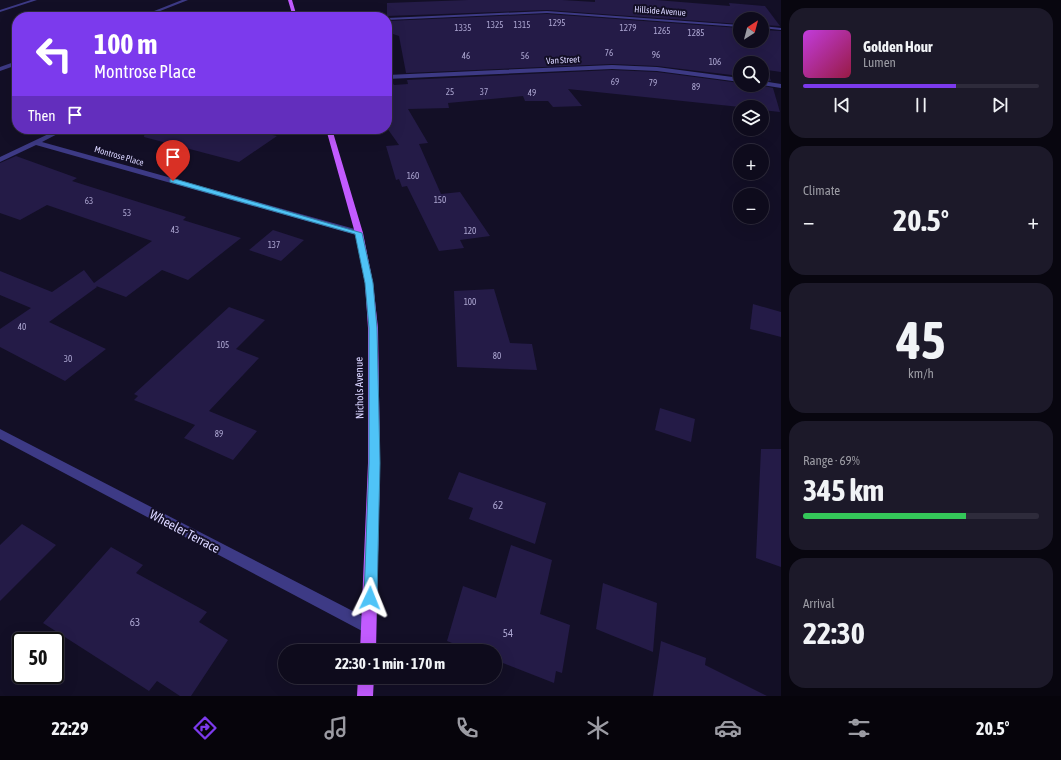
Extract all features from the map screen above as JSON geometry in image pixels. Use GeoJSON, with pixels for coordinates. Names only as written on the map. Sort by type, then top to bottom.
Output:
{"type":"FeatureCollection","features":[{"type":"Feature","properties":{"kind":"main road"},"geometry":{"type":"LineString","coordinates":[[290,0],[294,12]]}},
{"type":"Feature","properties":{"kind":"main road","name":"Nichols Avenue"},"geometry":{"type":"LineString","coordinates":[[330,134],[359,233],[369,283],[373,328],[374,463],[368,644]]}},
{"type":"Feature","properties":{"kind":"main road"},"geometry":{"type":"LineString","coordinates":[[365,696],[366,684]]}},
{"type":"Feature","properties":{"kind":"street"},"geometry":{"type":"LineString","coordinates":[[0,11],[35,0]]}},
{"type":"Feature","properties":{"kind":"street"},"geometry":{"type":"LineString","coordinates":[[154,12],[186,0]]}},
{"type":"Feature","properties":{"kind":"street","name":"Hillside Avenue"},"geometry":{"type":"LineString","coordinates":[[392,19],[547,12],[579,13],[733,25]]}},
{"type":"Feature","properties":{"kind":"street"},"geometry":{"type":"LineString","coordinates":[[769,28],[781,29]]}},
{"type":"Feature","properties":{"kind":"street"},"geometry":{"type":"LineString","coordinates":[[0,69],[12,65]]}},
{"type":"Feature","properties":{"kind":"street","name":"Van Street"},"geometry":{"type":"LineString","coordinates":[[392,77],[612,67],[657,69],[733,79]]}},
{"type":"Feature","properties":{"kind":"street"},"geometry":{"type":"LineString","coordinates":[[769,84],[781,86]]}},
{"type":"Feature","properties":{"kind":"street"},"geometry":{"type":"LineString","coordinates":[[0,160],[54,134]]}},
{"type":"Feature","properties":{"kind":"street","name":"Montrose Place"},"geometry":{"type":"LineString","coordinates":[[37,142],[359,233]]}},
{"type":"Feature","properties":{"kind":"street","name":"Wheeler Terrace"},"geometry":{"type":"LineString","coordinates":[[0,434],[369,628]]}},
{"type":"Feature","properties":{"kind":"building"},"geometry":{"type":"Polygon","coordinates":[[[468,0],[562,0],[595,2],[595,0],[656,0],[730,6],[729,3],[765,6],[780,26],[769,25],[769,12],[733,12],[733,23],[547,10],[392,16],[392,12],[387,12],[387,3],[468,0]]]}},
{"type":"Feature","properties":{"kind":"building"},"geometry":{"type":"Polygon","coordinates":[[[547,14],[733,27],[733,48],[769,48],[769,30],[781,31],[781,72],[769,70],[769,56],[733,56],[733,75],[657,66],[612,64],[406,73],[399,36],[392,34],[392,21],[547,14]]]}},
{"type":"Feature","properties":{"kind":"building"},"geometry":{"type":"Polygon","coordinates":[[[612,70],[657,72],[733,82],[733,92],[769,92],[769,87],[773,88],[780,112],[769,111],[769,100],[733,100],[733,106],[568,89],[582,106],[553,107],[548,101],[525,101],[523,96],[448,103],[449,108],[408,109],[428,143],[419,144],[441,194],[460,192],[490,236],[460,240],[464,248],[439,251],[407,186],[402,187],[399,179],[396,180],[386,146],[399,145],[391,134],[392,82],[394,85],[408,84],[407,80],[612,70]]]}},
{"type":"Feature","properties":{"kind":"building"},"geometry":{"type":"Polygon","coordinates":[[[144,134],[268,134],[277,136],[239,162],[144,137],[144,134]]]}},
{"type":"Feature","properties":{"kind":"building"},"geometry":{"type":"Polygon","coordinates":[[[16,156],[77,178],[72,181],[186,217],[183,220],[241,238],[188,280],[162,270],[126,297],[96,286],[97,287],[49,322],[106,349],[65,381],[0,347],[0,329],[31,308],[0,295],[0,271],[52,292],[84,270],[94,283],[152,241],[47,205],[20,220],[0,213],[0,163],[16,156]]]}},
{"type":"Feature","properties":{"kind":"building"},"geometry":{"type":"Polygon","coordinates":[[[273,230],[304,240],[281,261],[249,250],[273,230]]]}},
{"type":"Feature","properties":{"kind":"building"},"geometry":{"type":"Polygon","coordinates":[[[494,289],[510,343],[532,344],[537,370],[457,367],[454,291],[494,289]]]}},
{"type":"Feature","properties":{"kind":"building"},"geometry":{"type":"Polygon","coordinates":[[[753,304],[781,312],[781,337],[750,329],[753,304]]]}},
{"type":"Feature","properties":{"kind":"building"},"geometry":{"type":"Polygon","coordinates":[[[229,307],[265,320],[236,349],[259,358],[209,411],[257,431],[233,460],[184,438],[195,425],[134,400],[138,396],[134,394],[229,307]]]}},
{"type":"Feature","properties":{"kind":"building"},"geometry":{"type":"Polygon","coordinates":[[[660,408],[695,419],[691,442],[655,430],[660,408]]]}},
{"type":"Feature","properties":{"kind":"building"},"geometry":{"type":"Polygon","coordinates":[[[761,449],[781,449],[781,567],[756,558],[761,449]]]}},
{"type":"Feature","properties":{"kind":"building"},"geometry":{"type":"Polygon","coordinates":[[[459,472],[546,503],[535,544],[469,519],[473,508],[448,499],[459,472]]]}},
{"type":"Feature","properties":{"kind":"building"},"geometry":{"type":"Polygon","coordinates":[[[22,524],[56,545],[0,601],[0,545],[22,524]]]}},
{"type":"Feature","properties":{"kind":"building"},"geometry":{"type":"Polygon","coordinates":[[[511,545],[552,560],[540,614],[570,625],[562,673],[556,671],[554,683],[502,663],[502,644],[455,644],[447,641],[463,586],[496,598],[511,545]]]}},
{"type":"Feature","properties":{"kind":"building"},"geometry":{"type":"Polygon","coordinates":[[[111,547],[143,565],[136,573],[207,612],[199,622],[228,640],[191,696],[180,696],[157,681],[149,691],[64,636],[64,632],[57,632],[43,623],[111,547]]]}},
{"type":"Feature","properties":{"kind":"building"},"geometry":{"type":"Polygon","coordinates":[[[603,583],[657,603],[653,652],[596,629],[603,583]]]}},
{"type":"Feature","properties":{"kind":"building"},"geometry":{"type":"Polygon","coordinates":[[[661,641],[706,658],[705,665],[767,696],[653,696],[661,641]]]}},
{"type":"Feature","properties":{"kind":"route"},"geometry":{"type":"LineString","coordinates":[[173,181],[359,233],[369,283],[373,328],[374,463],[370,598]]}}]}
